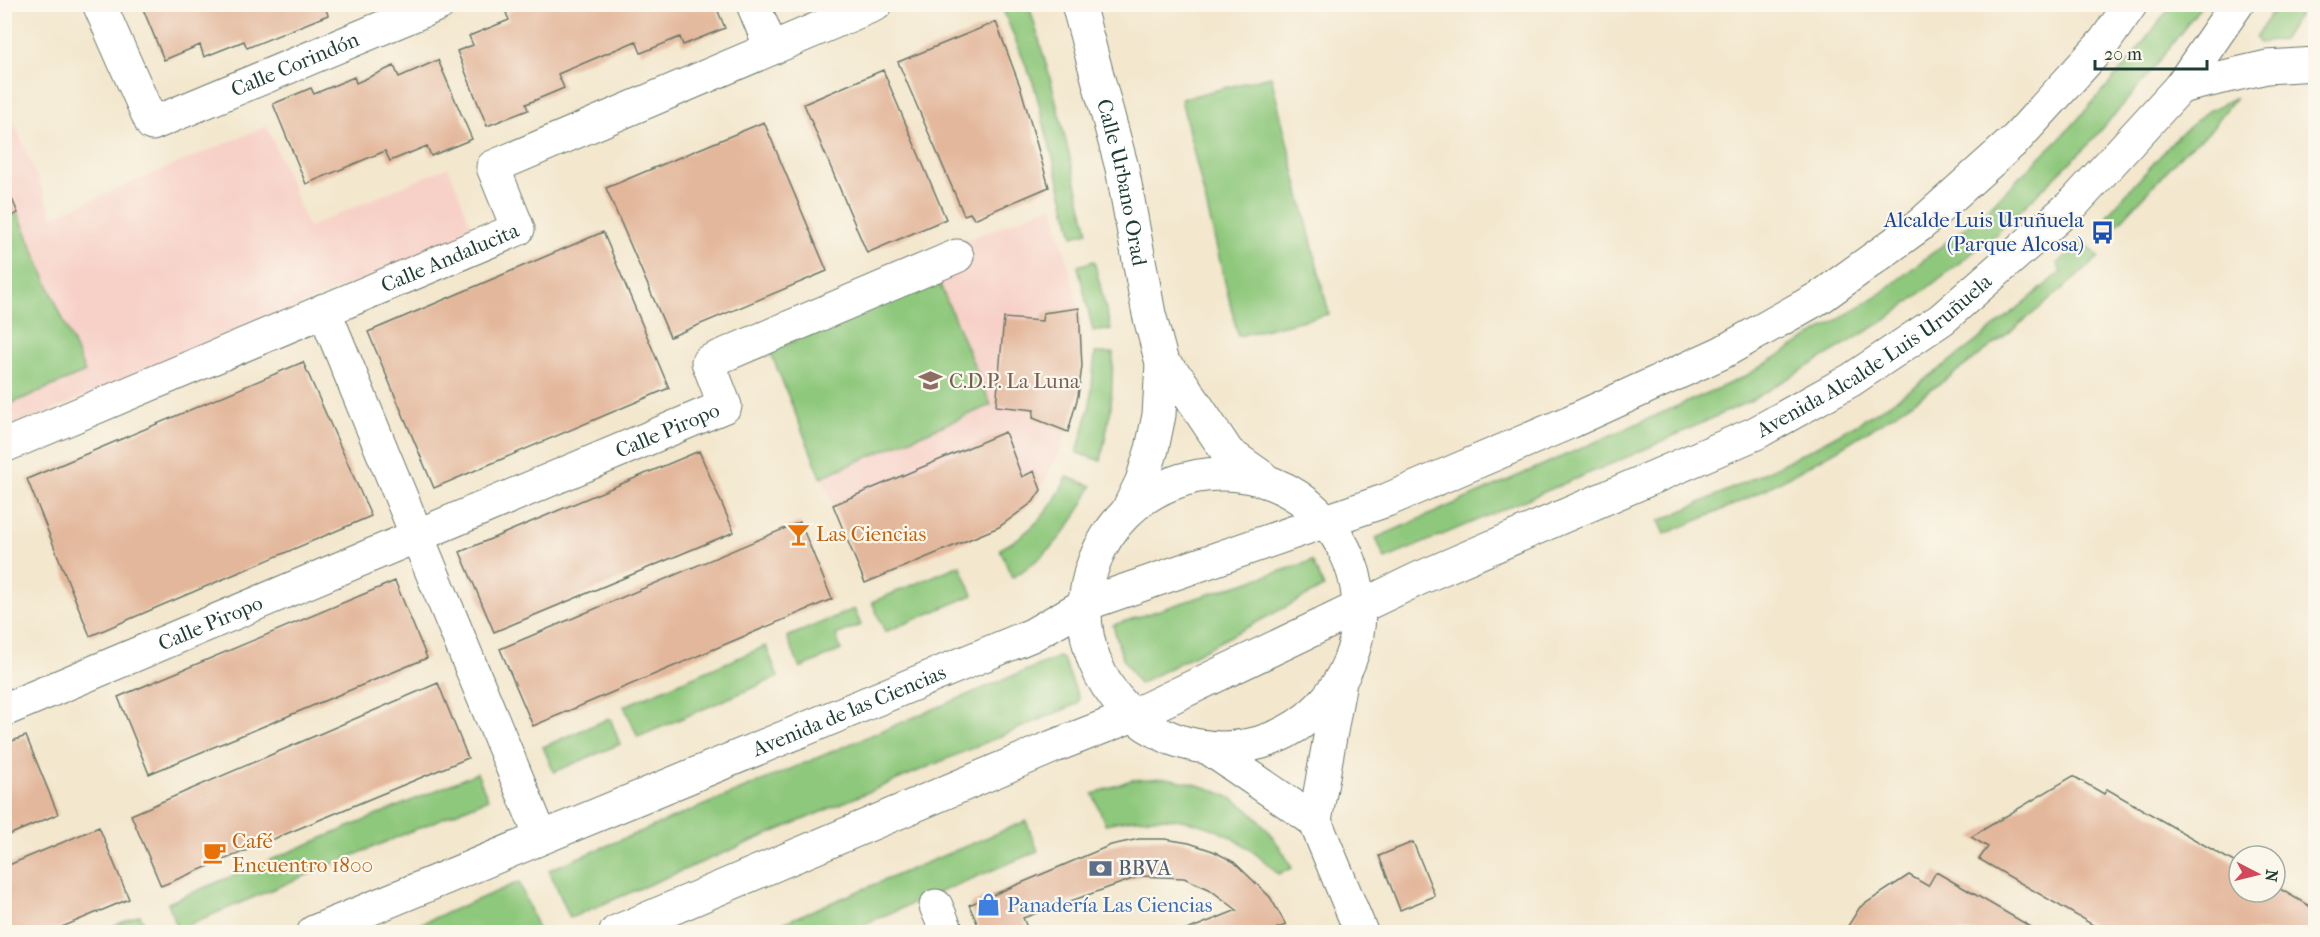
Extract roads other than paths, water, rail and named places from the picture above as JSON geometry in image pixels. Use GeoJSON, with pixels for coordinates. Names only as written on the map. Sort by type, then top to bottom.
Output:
{"type":"FeatureCollection","features":[{"type":"Feature","properties":{"kind":"main road","name":"Calle Corindón"},"geometry":{"type":"LineString","coordinates":[[99,4],[152,124],[439,4]]}},
{"type":"Feature","properties":{"kind":"main road"},"geometry":{"type":"LineString","coordinates":[[753,4],[771,48]]}},
{"type":"Feature","properties":{"kind":"main road","name":"Calle Andalucita"},"geometry":{"type":"LineString","coordinates":[[4,446],[518,229],[493,166],[876,4]]}},
{"type":"Feature","properties":{"kind":"main road","name":"Calle Urbano Orad"},"geometry":{"type":"LineString","coordinates":[[1078,4],[1122,168],[1149,314],[1162,363]]}},
{"type":"Feature","properties":{"kind":"main road","name":"Avenida de las Ciencias"},"geometry":{"type":"LineString","coordinates":[[314,933],[1032,635],[1086,604],[1387,500],[1570,422],[1721,353],[1822,296],[1920,225],[2017,138],[2105,41],[2131,4]]}},
{"type":"Feature","properties":{"kind":"main road","name":"Avenida Alcalde Luis Uruñuela"},"geometry":{"type":"LineString","coordinates":[[1359,609],[1418,579],[1756,434],[1851,380],[1942,319],[2012,260],[2074,203],[2180,87],[2237,4]]}},
{"type":"Feature","properties":{"kind":"main road"},"geometry":{"type":"LineString","coordinates":[[2180,87],[2267,67],[2316,64]]}},
{"type":"Feature","properties":{"kind":"main road","name":"Calle Piropo"},"geometry":{"type":"LineString","coordinates":[[4,710],[725,406],[708,362],[957,256]]}},
{"type":"Feature","properties":{"kind":"main road"},"geometry":{"type":"LineString","coordinates":[[324,310],[541,837]]}},
{"type":"Feature","properties":{"kind":"main road"},"geometry":{"type":"LineString","coordinates":[[1162,363],[1180,381],[1228,453],[1268,481],[1299,497],[1324,520],[1343,546],[1350,561],[1359,609],[1356,639],[1340,681],[1315,821],[1361,933]]}},
{"type":"Feature","properties":{"kind":"main road"},"geometry":{"type":"LineString","coordinates":[[1162,363],[1159,415],[1142,481],[1125,515],[1100,550],[1090,576],[1086,604],[1090,645],[1107,684],[1134,715],[1168,736],[1207,747],[1246,746],[1283,733],[1315,711],[1340,681]]}},
{"type":"Feature","properties":{"kind":"main road"},"geometry":{"type":"LineString","coordinates":[[1125,515],[1148,496],[1191,477],[1222,473],[1268,481]]}},
{"type":"Feature","properties":{"kind":"main road"},"geometry":{"type":"LineString","coordinates":[[616,933],[1052,747],[1134,715],[1359,609]]}},
{"type":"Feature","properties":{"kind":"main road"},"geometry":{"type":"LineString","coordinates":[[1207,747],[1315,821]]}},
{"type":"Feature","properties":{"kind":"place","name":"Alcalde Luis Uruñuela (Parque Alcosa)"},"geometry":{"type":"Point","coordinates":[2102,232]}},
{"type":"Feature","properties":{"kind":"place","name":"C.D.P. La Luna"},"geometry":{"type":"Point","coordinates":[931,381]}},
{"type":"Feature","properties":{"kind":"place","name":"Las Ciencias"},"geometry":{"type":"Point","coordinates":[798,534]}},
{"type":"Feature","properties":{"kind":"place","name":"Café Encuentro 1800"},"geometry":{"type":"Point","coordinates":[214,853]}},
{"type":"Feature","properties":{"kind":"place","name":"BBVA"},"geometry":{"type":"Point","coordinates":[1100,868]}},
{"type":"Feature","properties":{"kind":"place","name":"Panadería Las Ciencias"},"geometry":{"type":"Point","coordinates":[989,905]}}]}
